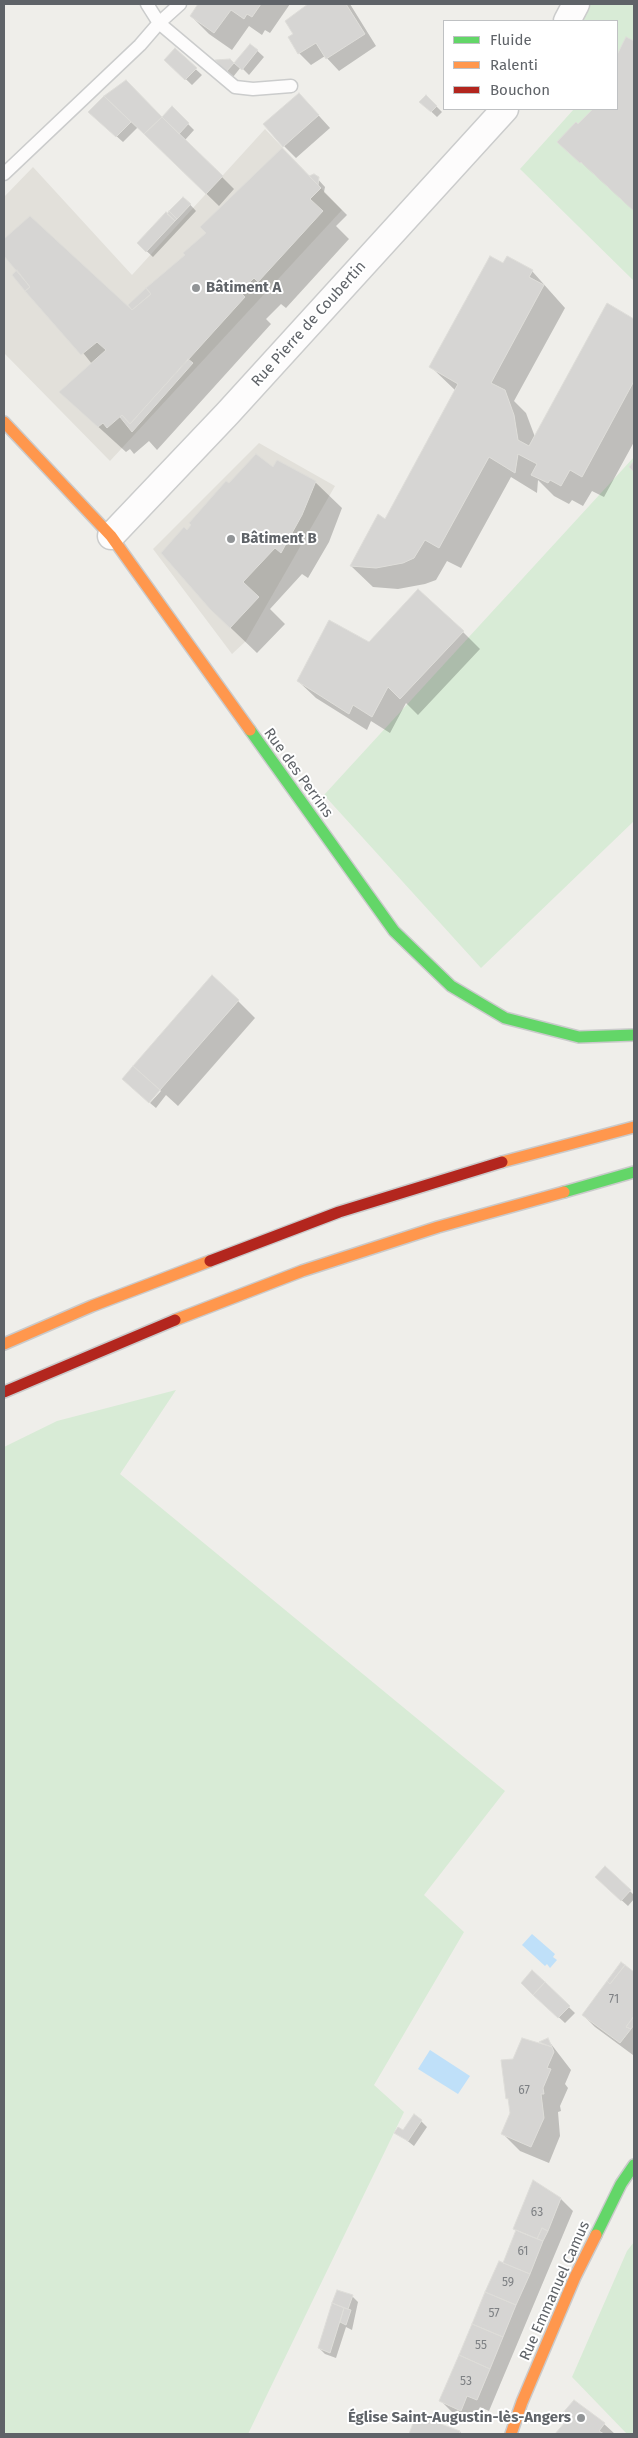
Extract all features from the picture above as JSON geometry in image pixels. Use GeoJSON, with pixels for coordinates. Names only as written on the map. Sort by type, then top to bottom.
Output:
{"type":"FeatureCollection","features":[{"type":"Feature","properties":{"kind":"main road","name":"Rue des Perrins"},"geometry":{"type":"LineString","coordinates":[[4,422],[111,536],[394,932],[451,986],[505,1018],[579,1037],[634,1035]]}},
{"type":"Feature","properties":{"kind":"main road"},"geometry":{"type":"LineString","coordinates":[[4,1344],[92,1306],[338,1212],[469,1171],[634,1127]]}},
{"type":"Feature","properties":{"kind":"main road"},"geometry":{"type":"LineString","coordinates":[[4,1392],[138,1334],[302,1271],[438,1227],[634,1172]]}},
{"type":"Feature","properties":{"kind":"main road","name":"Rue Emmanuel Camus"},"geometry":{"type":"LineString","coordinates":[[511,2434],[522,2402],[575,2277],[622,2184],[634,2165]]}},
{"type":"Feature","properties":{"kind":"street"},"geometry":{"type":"LineString","coordinates":[[568,20],[576,4]]}},
{"type":"Feature","properties":{"kind":"street","name":"Rue Pierre de Coubertin"},"geometry":{"type":"LineString","coordinates":[[111,536],[227,414],[504,110]]}},
{"type":"Feature","properties":{"kind":"lane"},"geometry":{"type":"LineString","coordinates":[[147,4],[159,23],[235,87],[253,89],[291,86]]}},
{"type":"Feature","properties":{"kind":"lane"},"geometry":{"type":"LineString","coordinates":[[4,174],[140,46],[159,23],[180,4]]}},
{"type":"Feature","properties":{"kind":"lane"},"geometry":{"type":"LineString","coordinates":[[557,4],[566,20]]}},
{"type":"Feature","properties":{"kind":"shaded area"},"geometry":{"type":"Polygon","coordinates":[[[265,129],[342,210],[110,461],[4,353],[4,197],[33,167],[132,275],[265,129]]]}},
{"type":"Feature","properties":{"kind":"shaded area","name":"Bâtiment B"},"geometry":{"type":"Polygon","coordinates":[[[259,443],[335,486],[246,641],[232,654],[153,549],[259,443]]]}},
{"type":"Feature","properties":{"kind":"green space"},"geometry":{"type":"Polygon","coordinates":[[[565,4],[634,4],[634,281],[520,169],[573,110],[618,110],[618,20],[574,20],[565,4]]]}},
{"type":"Feature","properties":{"kind":"green space"},"geometry":{"type":"Polygon","coordinates":[[[634,457],[634,821],[481,968],[324,795],[634,457]]]}},
{"type":"Feature","properties":{"kind":"green space"},"geometry":{"type":"Polygon","coordinates":[[[176,1390],[120,1474],[505,1791],[424,1895],[464,1932],[374,2085],[404,2112],[248,2434],[4,2434],[4,1447],[57,1421],[176,1390]]]}},
{"type":"Feature","properties":{"kind":"green space"},"geometry":{"type":"Polygon","coordinates":[[[634,2242],[634,2434],[627,2434],[572,2377],[627,2251],[634,2242]]]}},
{"type":"Feature","properties":{"kind":"water"},"geometry":{"type":"Polygon","coordinates":[[[532,1934],[555,1954],[553,1957],[557,1960],[550,1968],[547,1964],[545,1966],[522,1945],[532,1934]]]}},
{"type":"Feature","properties":{"kind":"water"},"geometry":{"type":"Polygon","coordinates":[[[430,2050],[470,2076],[458,2094],[418,2069],[430,2050]]]}},
{"type":"Feature","properties":{"kind":"building"},"geometry":{"type":"Polygon","coordinates":[[[198,4],[261,4],[252,17],[247,14],[244,19],[231,10],[214,33],[190,16],[198,4]]]}},
{"type":"Feature","properties":{"kind":"building"},"geometry":{"type":"Polygon","coordinates":[[[308,4],[346,4],[365,34],[326,59],[316,43],[298,54],[288,37],[293,34],[285,21],[308,4]]]}},
{"type":"Feature","properties":{"kind":"building"},"geometry":{"type":"Polygon","coordinates":[[[626,37],[634,41],[634,211],[557,142],[576,122],[578,124],[592,110],[618,110],[618,53],[626,37]]]}},
{"type":"Feature","properties":{"kind":"building"},"geometry":{"type":"Polygon","coordinates":[[[250,44],[258,50],[242,70],[234,63],[250,44]]]}},
{"type":"Feature","properties":{"kind":"building"},"geometry":{"type":"Polygon","coordinates":[[[175,48],[197,68],[185,80],[164,60],[175,48]]]}},
{"type":"Feature","properties":{"kind":"building"},"geometry":{"type":"Polygon","coordinates":[[[230,59],[234,63],[226,72],[215,60],[230,59]]]}},
{"type":"Feature","properties":{"kind":"building"},"geometry":{"type":"Polygon","coordinates":[[[126,80],[162,117],[144,134],[104,96],[126,80]]]}},
{"type":"Feature","properties":{"kind":"building"},"geometry":{"type":"Polygon","coordinates":[[[299,93],[319,115],[283,147],[263,124],[299,93]]]}},
{"type":"Feature","properties":{"kind":"building"},"geometry":{"type":"Polygon","coordinates":[[[426,95],[437,106],[431,112],[419,102],[426,95]]]}},
{"type":"Feature","properties":{"kind":"building"},"geometry":{"type":"Polygon","coordinates":[[[104,96],[131,122],[116,137],[88,112],[104,96]]]}},
{"type":"Feature","properties":{"kind":"building"},"geometry":{"type":"Polygon","coordinates":[[[172,106],[189,123],[179,134],[162,117],[172,106]]]}},
{"type":"Feature","properties":{"kind":"building"},"geometry":{"type":"Polygon","coordinates":[[[162,117],[223,176],[206,194],[144,134],[162,117]]]}},
{"type":"Feature","properties":{"kind":"building","name":"Bâtiment A"},"geometry":{"type":"Polygon","coordinates":[[[282,148],[321,188],[310,199],[323,211],[258,282],[254,278],[240,292],[245,297],[130,424],[122,415],[107,428],[103,423],[98,427],[59,392],[106,350],[97,342],[81,355],[25,291],[30,287],[4,256],[4,239],[30,216],[132,310],[151,294],[146,288],[185,255],[183,253],[206,233],[200,227],[282,148]]]}},
{"type":"Feature","properties":{"kind":"building"},"geometry":{"type":"Polygon","coordinates":[[[314,174],[319,177],[318,185],[309,176],[314,174]]]}},
{"type":"Feature","properties":{"kind":"building"},"geometry":{"type":"Polygon","coordinates":[[[183,197],[191,204],[177,219],[169,211],[183,197]]]}},
{"type":"Feature","properties":{"kind":"building"},"geometry":{"type":"Polygon","coordinates":[[[169,211],[177,219],[175,221],[167,214],[169,211]]]}},
{"type":"Feature","properties":{"kind":"building"},"geometry":{"type":"Polygon","coordinates":[[[166,212],[175,221],[146,252],[137,243],[166,212]]]}},
{"type":"Feature","properties":{"kind":"building"},"geometry":{"type":"Polygon","coordinates":[[[490,256],[503,263],[507,256],[533,270],[529,277],[544,285],[491,383],[505,390],[514,415],[518,440],[529,446],[607,303],[634,319],[634,381],[582,477],[570,470],[561,486],[550,480],[548,483],[531,475],[537,464],[518,454],[515,473],[489,457],[439,548],[425,540],[414,558],[403,563],[376,568],[350,566],[378,514],[385,519],[458,384],[429,367],[490,256]]]}},
{"type":"Feature","properties":{"kind":"building"},"geometry":{"type":"Polygon","coordinates":[[[17,270],[30,287],[25,291],[12,275],[17,270]]]}},
{"type":"Feature","properties":{"kind":"building"},"geometry":{"type":"Polygon","coordinates":[[[146,288],[151,294],[132,310],[128,305],[146,288]]]}},
{"type":"Feature","properties":{"kind":"building"},"geometry":{"type":"Polygon","coordinates":[[[188,359],[193,363],[132,432],[120,417],[122,415],[130,424],[188,359]]]}},
{"type":"Feature","properties":{"kind":"building","name":"Bâtiment B"},"geometry":{"type":"Polygon","coordinates":[[[256,454],[273,467],[277,460],[316,481],[302,515],[281,553],[275,548],[243,582],[259,597],[230,628],[210,609],[161,553],[184,527],[187,530],[191,525],[189,523],[226,481],[229,483],[256,454]]]}},
{"type":"Feature","properties":{"kind":"building"},"geometry":{"type":"Polygon","coordinates":[[[634,461],[634,472],[629,467],[634,461]]]}},
{"type":"Feature","properties":{"kind":"building"},"geometry":{"type":"Polygon","coordinates":[[[418,589],[464,631],[400,699],[388,687],[372,717],[353,705],[349,714],[297,681],[329,620],[369,642],[418,589]]]}},
{"type":"Feature","properties":{"kind":"building"},"geometry":{"type":"Polygon","coordinates":[[[212,975],[239,1000],[160,1090],[133,1066],[212,975]]]}},
{"type":"Feature","properties":{"kind":"building"},"geometry":{"type":"Polygon","coordinates":[[[133,1066],[160,1090],[149,1103],[122,1079],[133,1066]]]}},
{"type":"Feature","properties":{"kind":"building"},"geometry":{"type":"Polygon","coordinates":[[[605,1866],[631,1890],[621,1901],[595,1877],[605,1866]]]}},
{"type":"Feature","properties":{"kind":"building"},"geometry":{"type":"Polygon","coordinates":[[[621,1962],[625,1965],[610,1984],[607,1981],[621,1962]]]}},
{"type":"Feature","properties":{"kind":"building"},"geometry":{"type":"Polygon","coordinates":[[[625,1965],[634,1972],[634,2016],[626,2027],[631,2029],[620,2043],[582,2015],[607,1981],[610,1984],[625,1965]]]}},
{"type":"Feature","properties":{"kind":"building"},"geometry":{"type":"Polygon","coordinates":[[[532,1970],[545,1982],[533,1995],[521,1983],[532,1970]]]}},
{"type":"Feature","properties":{"kind":"building"},"geometry":{"type":"Polygon","coordinates":[[[545,1982],[570,2006],[558,2018],[533,1995],[545,1982]]]}},
{"type":"Feature","properties":{"kind":"building"},"geometry":{"type":"Polygon","coordinates":[[[634,2016],[634,2025],[631,2029],[626,2027],[634,2016]]]}},
{"type":"Feature","properties":{"kind":"building"},"geometry":{"type":"Polygon","coordinates":[[[522,2038],[552,2047],[554,2052],[547,2068],[551,2069],[543,2088],[544,2094],[541,2094],[544,2118],[531,2147],[501,2134],[510,2113],[508,2098],[506,2099],[501,2060],[513,2059],[522,2038]]]}},
{"type":"Feature","properties":{"kind":"building"},"geometry":{"type":"Polygon","coordinates":[[[548,2038],[552,2047],[539,2042],[548,2038]]]}},
{"type":"Feature","properties":{"kind":"building"},"geometry":{"type":"Polygon","coordinates":[[[414,2114],[422,2120],[408,2141],[394,2133],[398,2127],[403,2130],[414,2114]]]}},
{"type":"Feature","properties":{"kind":"building"},"geometry":{"type":"Polygon","coordinates":[[[533,2180],[561,2198],[548,2231],[542,2228],[537,2239],[513,2229],[533,2180]]]}},
{"type":"Feature","properties":{"kind":"building"},"geometry":{"type":"Polygon","coordinates":[[[542,2228],[548,2231],[543,2241],[537,2239],[542,2228]]]}},
{"type":"Feature","properties":{"kind":"building"},"geometry":{"type":"Polygon","coordinates":[[[516,2230],[543,2241],[530,2274],[503,2263],[516,2230]]]}},
{"type":"Feature","properties":{"kind":"building"},"geometry":{"type":"Polygon","coordinates":[[[499,2261],[530,2274],[516,2305],[485,2292],[499,2261]]]}},
{"type":"Feature","properties":{"kind":"building"},"geometry":{"type":"Polygon","coordinates":[[[337,2290],[353,2295],[348,2309],[332,2303],[337,2290]]]}},
{"type":"Feature","properties":{"kind":"building"},"geometry":{"type":"Polygon","coordinates":[[[485,2292],[516,2305],[503,2337],[472,2324],[485,2292]]]}},
{"type":"Feature","properties":{"kind":"building"},"geometry":{"type":"Polygon","coordinates":[[[332,2303],[344,2308],[330,2353],[318,2348],[332,2303]]]}},
{"type":"Feature","properties":{"kind":"building"},"geometry":{"type":"Polygon","coordinates":[[[344,2308],[351,2310],[346,2325],[340,2322],[344,2308]]]}},
{"type":"Feature","properties":{"kind":"building"},"geometry":{"type":"Polygon","coordinates":[[[472,2324],[503,2337],[490,2369],[459,2355],[472,2324]]]}},
{"type":"Feature","properties":{"kind":"building"},"geometry":{"type":"Polygon","coordinates":[[[459,2355],[490,2369],[477,2400],[467,2396],[461,2411],[439,2401],[459,2355]]]}},
{"type":"Feature","properties":{"kind":"building","name":"Église Saint-Augustin-lès-Angers"},"geometry":{"type":"Polygon","coordinates":[[[574,2400],[605,2423],[599,2431],[604,2434],[555,2434],[565,2422],[561,2415],[574,2400]]]}},
{"type":"Feature","properties":{"kind":"building"},"geometry":{"type":"Polygon","coordinates":[[[416,2415],[460,2431],[459,2434],[409,2434],[416,2415]]]}},
{"type":"Feature","properties":{"kind":"traffic: fast"},"geometry":{"type":"LineString","coordinates":[[250,730],[394,931],[451,986],[505,1018],[579,1037],[634,1035]]}},
{"type":"Feature","properties":{"kind":"traffic: fast"},"geometry":{"type":"LineString","coordinates":[[564,1192],[634,1172]]}},
{"type":"Feature","properties":{"kind":"traffic: fast"},"geometry":{"type":"LineString","coordinates":[[596,2235],[621,2184],[634,2165]]}},
{"type":"Feature","properties":{"kind":"traffic: slow"},"geometry":{"type":"LineString","coordinates":[[4,422],[111,536],[250,730]]}},
{"type":"Feature","properties":{"kind":"traffic: slow"},"geometry":{"type":"LineString","coordinates":[[502,1162],[634,1127]]}},
{"type":"Feature","properties":{"kind":"traffic: slow"},"geometry":{"type":"LineString","coordinates":[[175,1320],[302,1271],[438,1227],[564,1192]]}},
{"type":"Feature","properties":{"kind":"traffic: slow"},"geometry":{"type":"LineString","coordinates":[[4,1344],[92,1306],[210,1261]]}},
{"type":"Feature","properties":{"kind":"traffic: slow"},"geometry":{"type":"LineString","coordinates":[[511,2434],[522,2402],[575,2277],[596,2235]]}},
{"type":"Feature","properties":{"kind":"traffic: jam"},"geometry":{"type":"LineString","coordinates":[[210,1261],[339,1212],[502,1162]]}},
{"type":"Feature","properties":{"kind":"traffic: jam"},"geometry":{"type":"LineString","coordinates":[[4,1392],[175,1320]]}},
{"type":"Feature","properties":{"kind":"place","name":"Bâtiment A"},"geometry":{"type":"Point","coordinates":[196,288]}},
{"type":"Feature","properties":{"kind":"place","name":"Bâtiment B"},"geometry":{"type":"Point","coordinates":[231,539]}},
{"type":"Feature","properties":{"kind":"place","name":"Église Saint-Augustin-lès-Angers"},"geometry":{"type":"Point","coordinates":[581,2418]}}]}
